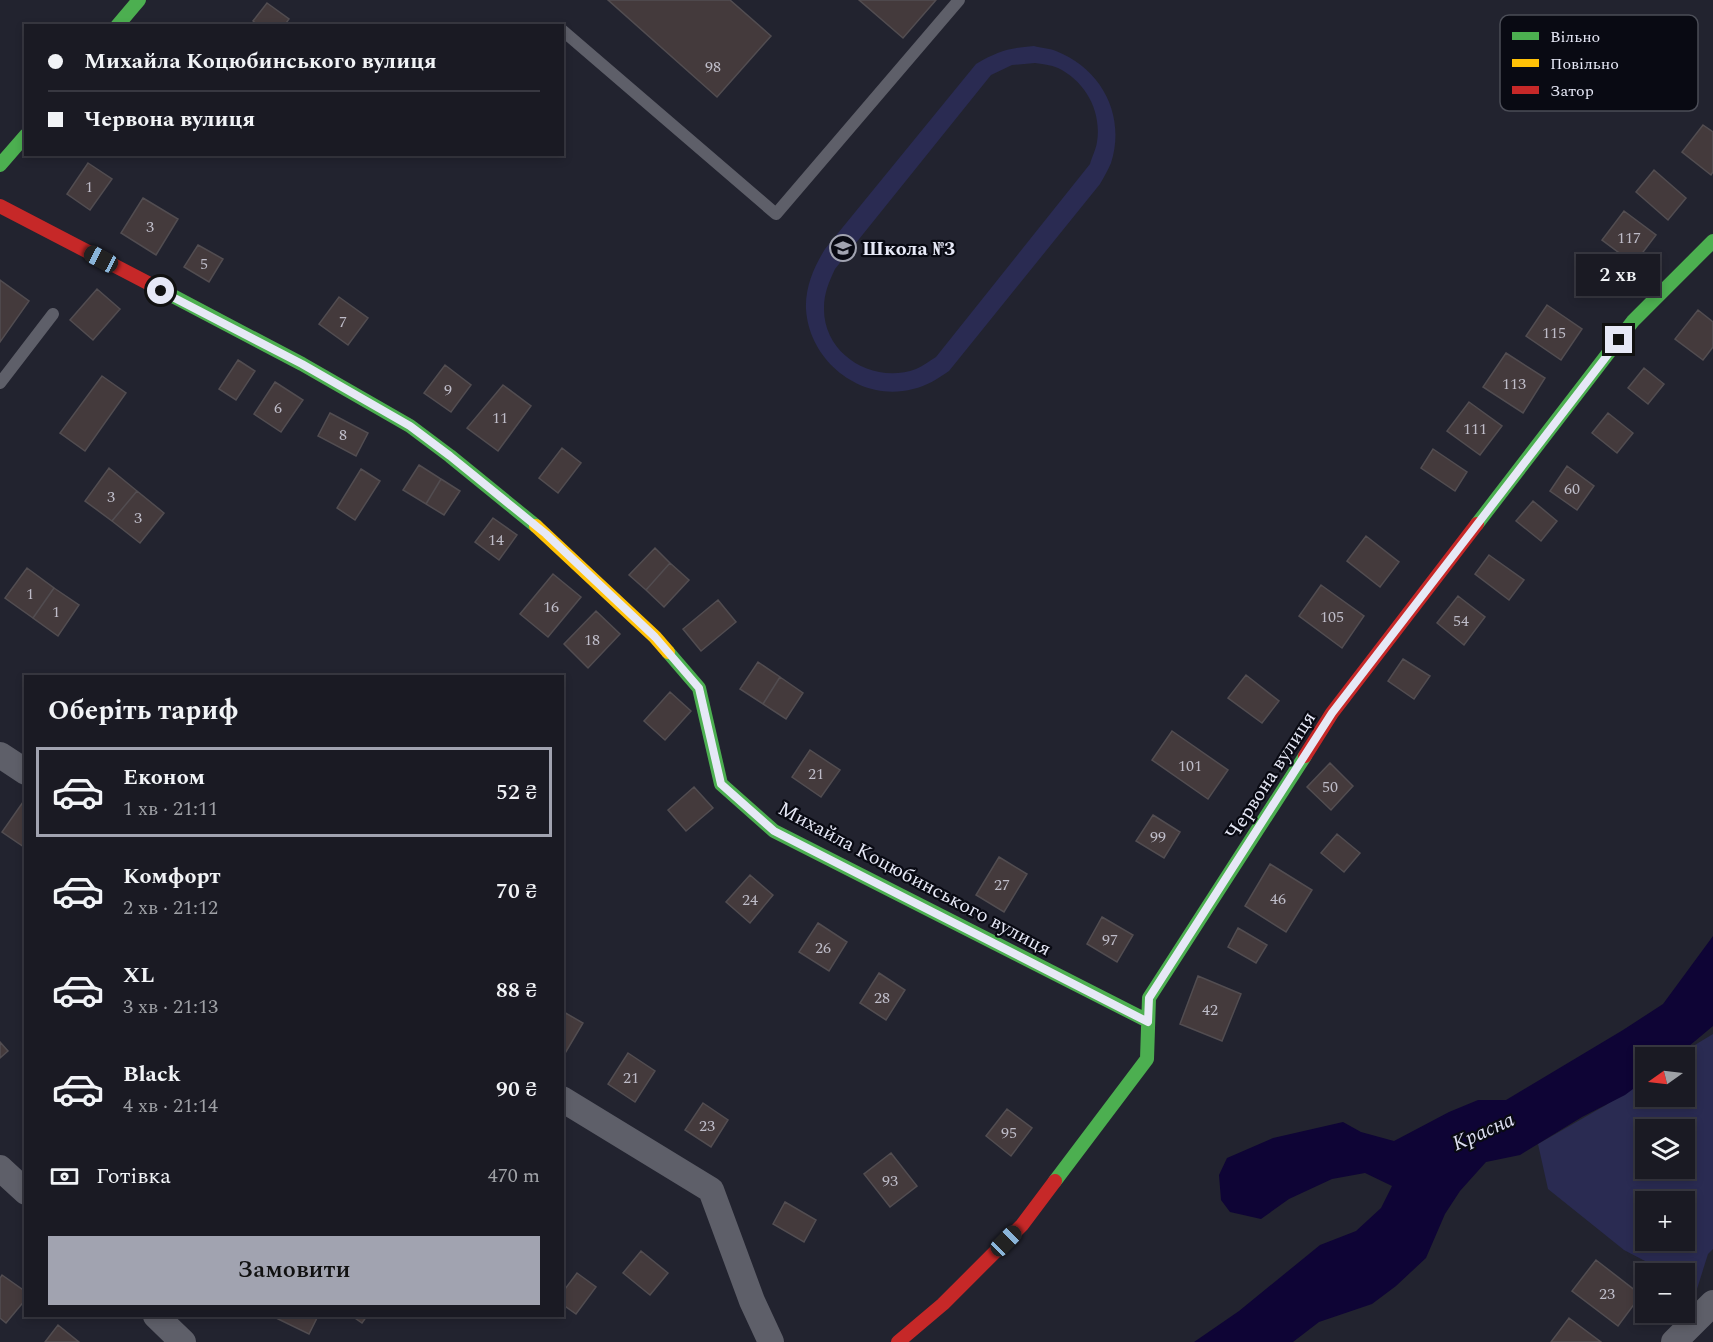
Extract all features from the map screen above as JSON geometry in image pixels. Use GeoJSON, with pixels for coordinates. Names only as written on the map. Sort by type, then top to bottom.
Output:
{"type":"FeatureCollection","features":[{"type":"Feature","properties":{"kind":"street"},"geometry":{"type":"LineString","coordinates":[[119,24],[138,0]]}},
{"type":"Feature","properties":{"kind":"street"},"geometry":{"type":"LineString","coordinates":[[0,165],[24,137]]}},
{"type":"Feature","properties":{"kind":"street","name":"Михайла Коцюбинського вулиця"},"geometry":{"type":"LineString","coordinates":[[0,206],[302,364],[410,426],[450,456],[546,534],[655,637],[699,688],[721,784],[774,831],[1148,1022]]}},
{"type":"Feature","properties":{"kind":"street","name":"Червона вулиця"},"geometry":{"type":"LineString","coordinates":[[898,1342],[943,1304],[1022,1225],[1147,1059],[1149,998],[1332,713],[1633,321],[1713,241]]}},
{"type":"Feature","properties":{"kind":"street"},"geometry":{"type":"LineString","coordinates":[[0,754],[24,771]]}},
{"type":"Feature","properties":{"kind":"street"},"geometry":{"type":"LineString","coordinates":[[564,1100],[711,1190],[752,1301],[771,1342]]}},
{"type":"Feature","properties":{"kind":"street"},"geometry":{"type":"LineString","coordinates":[[0,1168],[24,1190]]}},
{"type":"Feature","properties":{"kind":"street"},"geometry":{"type":"LineString","coordinates":[[1674,1342],[1713,1303]]}},
{"type":"Feature","properties":{"kind":"street"},"geometry":{"type":"LineString","coordinates":[[157,1317],[183,1342]]}},
{"type":"Feature","properties":{"kind":"lane"},"geometry":{"type":"LineString","coordinates":[[564,32],[776,213],[959,0]]}},
{"type":"Feature","properties":{"kind":"lane"},"geometry":{"type":"LineString","coordinates":[[0,383],[53,314]]}},
{"type":"Feature","properties":{"kind":"shaded area"},"geometry":{"type":"Polygon","coordinates":[[[1034,46],[1051,49],[1072,59],[1098,82],[1112,112],[1115,128],[1115,145],[1109,168],[1100,184],[949,371],[923,386],[894,392],[875,390],[857,384],[827,361],[809,328],[806,309],[807,293],[817,263],[825,249],[976,64],[997,53],[1034,46]],[[1035,63],[1012,65],[991,75],[835,269],[825,297],[826,325],[832,340],[854,362],[884,373],[900,373],[916,369],[936,357],[1090,164],[1098,130],[1090,98],[1068,74],[1055,67],[1035,63]]]}},
{"type":"Feature","properties":{"kind":"shaded area"},"geometry":{"type":"Polygon","coordinates":[[[1713,1034],[1713,1249],[1708,1254],[1697,1289],[1695,1288],[1695,1263],[1649,1263],[1624,1250],[1548,1189],[1538,1144],[1606,1105],[1635,1085],[1635,1107],[1695,1107],[1695,1047],[1692,1047],[1713,1034]]]}},
{"type":"Feature","properties":{"kind":"water","name":"Красна"},"geometry":{"type":"Polygon","coordinates":[[[1713,936],[1713,1026],[1688,1047],[1635,1047],[1635,1088],[1520,1155],[1486,1162],[1460,1191],[1445,1214],[1426,1258],[1396,1286],[1372,1304],[1319,1322],[1293,1342],[1194,1342],[1239,1311],[1320,1245],[1356,1231],[1381,1208],[1392,1186],[1365,1173],[1332,1179],[1289,1199],[1261,1219],[1230,1212],[1221,1200],[1219,1175],[1227,1158],[1273,1138],[1343,1122],[1361,1132],[1394,1141],[1449,1112],[1478,1100],[1506,1100],[1663,1004],[1713,936]]]}},
{"type":"Feature","properties":{"kind":"building"},"geometry":{"type":"Polygon","coordinates":[[[608,0],[730,0],[771,36],[717,97],[608,0]]]}},
{"type":"Feature","properties":{"kind":"building"},"geometry":{"type":"Polygon","coordinates":[[[859,0],[936,0],[903,38],[859,0]]]}},
{"type":"Feature","properties":{"kind":"building"},"geometry":{"type":"Polygon","coordinates":[[[267,3],[289,19],[285,24],[257,24],[253,21],[267,3]]]}},
{"type":"Feature","properties":{"kind":"building"},"geometry":{"type":"Polygon","coordinates":[[[1703,125],[1713,132],[1713,172],[1711,175],[1682,152],[1703,125]]]}},
{"type":"Feature","properties":{"kind":"building"},"geometry":{"type":"Polygon","coordinates":[[[88,163],[112,179],[90,210],[67,194],[88,163]]]}},
{"type":"Feature","properties":{"kind":"building"},"geometry":{"type":"Polygon","coordinates":[[[1654,170],[1686,198],[1668,220],[1636,192],[1654,170]]]}},
{"type":"Feature","properties":{"kind":"building"},"geometry":{"type":"Polygon","coordinates":[[[143,198],[178,219],[156,255],[121,233],[143,198]]]}},
{"type":"Feature","properties":{"kind":"building"},"geometry":{"type":"Polygon","coordinates":[[[1624,211],[1656,235],[1634,264],[1602,240],[1624,211]]]}},
{"type":"Feature","properties":{"kind":"building"},"geometry":{"type":"Polygon","coordinates":[[[198,245],[223,259],[209,282],[184,267],[198,245]]]}},
{"type":"Feature","properties":{"kind":"building"},"geometry":{"type":"Polygon","coordinates":[[[0,280],[29,301],[0,342],[0,280]]]}},
{"type":"Feature","properties":{"kind":"building"},"geometry":{"type":"Polygon","coordinates":[[[97,289],[120,309],[93,340],[70,320],[97,289]]]}},
{"type":"Feature","properties":{"kind":"building"},"geometry":{"type":"Polygon","coordinates":[[[339,297],[368,318],[348,345],[319,324],[339,297]]]}},
{"type":"Feature","properties":{"kind":"building"},"geometry":{"type":"Polygon","coordinates":[[[1547,305],[1582,329],[1561,360],[1526,336],[1547,305]]]}},
{"type":"Feature","properties":{"kind":"building"},"geometry":{"type":"Polygon","coordinates":[[[1698,310],[1713,322],[1713,347],[1703,360],[1675,339],[1698,310]]]}},
{"type":"Feature","properties":{"kind":"building"},"geometry":{"type":"Polygon","coordinates":[[[1506,353],[1545,378],[1523,413],[1483,387],[1506,353]]]}},
{"type":"Feature","properties":{"kind":"building"},"geometry":{"type":"Polygon","coordinates":[[[238,360],[255,371],[236,400],[219,389],[238,360]]]}},
{"type":"Feature","properties":{"kind":"building"},"geometry":{"type":"Polygon","coordinates":[[[445,365],[471,385],[451,412],[424,393],[445,365]]]}},
{"type":"Feature","properties":{"kind":"building"},"geometry":{"type":"Polygon","coordinates":[[[1644,368],[1664,384],[1648,404],[1628,388],[1644,368]]]}},
{"type":"Feature","properties":{"kind":"building"},"geometry":{"type":"Polygon","coordinates":[[[102,376],[126,393],[85,451],[60,433],[102,376]]]}},
{"type":"Feature","properties":{"kind":"building"},"geometry":{"type":"Polygon","coordinates":[[[275,382],[303,400],[281,432],[254,414],[275,382]]]}},
{"type":"Feature","properties":{"kind":"building"},"geometry":{"type":"Polygon","coordinates":[[[503,385],[531,406],[498,451],[467,428],[503,385]]]}},
{"type":"Feature","properties":{"kind":"building"},"geometry":{"type":"Polygon","coordinates":[[[1469,402],[1502,426],[1480,455],[1447,431],[1469,402]]]}},
{"type":"Feature","properties":{"kind":"building"},"geometry":{"type":"Polygon","coordinates":[[[330,413],[368,433],[356,456],[318,436],[330,413]]]}},
{"type":"Feature","properties":{"kind":"building"},"geometry":{"type":"Polygon","coordinates":[[[1608,413],[1633,433],[1617,453],[1592,433],[1608,413]]]}},
{"type":"Feature","properties":{"kind":"building"},"geometry":{"type":"Polygon","coordinates":[[[562,448],[581,463],[558,493],[539,478],[562,448]]]}},
{"type":"Feature","properties":{"kind":"building"},"geometry":{"type":"Polygon","coordinates":[[[1433,449],[1467,472],[1455,491],[1421,468],[1433,449]]]}},
{"type":"Feature","properties":{"kind":"building"},"geometry":{"type":"Polygon","coordinates":[[[419,465],[441,479],[426,504],[403,490],[419,465]]]}},
{"type":"Feature","properties":{"kind":"building"},"geometry":{"type":"Polygon","coordinates":[[[1567,466],[1594,486],[1577,510],[1550,491],[1567,466]]]}},
{"type":"Feature","properties":{"kind":"building"},"geometry":{"type":"Polygon","coordinates":[[[109,468],[137,491],[112,521],[85,501],[109,468]]]}},
{"type":"Feature","properties":{"kind":"building"},"geometry":{"type":"Polygon","coordinates":[[[361,469],[380,481],[355,520],[337,508],[361,469]]]}},
{"type":"Feature","properties":{"kind":"building"},"geometry":{"type":"Polygon","coordinates":[[[441,479],[460,491],[444,515],[426,504],[441,479]]]}},
{"type":"Feature","properties":{"kind":"building"},"geometry":{"type":"Polygon","coordinates":[[[137,491],[164,513],[140,543],[112,521],[137,491]]]}},
{"type":"Feature","properties":{"kind":"building"},"geometry":{"type":"Polygon","coordinates":[[[1533,501],[1557,521],[1541,541],[1516,521],[1533,501]]]}},
{"type":"Feature","properties":{"kind":"building"},"geometry":{"type":"Polygon","coordinates":[[[493,518],[517,535],[499,560],[475,542],[493,518]]]}},
{"type":"Feature","properties":{"kind":"building"},"geometry":{"type":"Polygon","coordinates":[[[1366,536],[1399,562],[1380,587],[1347,561],[1366,536]]]}},
{"type":"Feature","properties":{"kind":"building"},"geometry":{"type":"Polygon","coordinates":[[[655,548],[670,563],[646,590],[629,575],[655,548]]]}},
{"type":"Feature","properties":{"kind":"building"},"geometry":{"type":"Polygon","coordinates":[[[1489,555],[1524,580],[1509,600],[1475,574],[1489,555]]]}},
{"type":"Feature","properties":{"kind":"building"},"geometry":{"type":"Polygon","coordinates":[[[670,563],[689,580],[664,607],[646,590],[670,563]]]}},
{"type":"Feature","properties":{"kind":"building"},"geometry":{"type":"Polygon","coordinates":[[[27,568],[54,588],[33,618],[5,598],[27,568]]]}},
{"type":"Feature","properties":{"kind":"building"},"geometry":{"type":"Polygon","coordinates":[[[553,574],[581,597],[548,637],[520,614],[553,574]]]}},
{"type":"Feature","properties":{"kind":"building"},"geometry":{"type":"Polygon","coordinates":[[[1321,585],[1364,616],[1342,648],[1299,616],[1321,585]]]}},
{"type":"Feature","properties":{"kind":"building"},"geometry":{"type":"Polygon","coordinates":[[[54,588],[79,605],[58,636],[33,618],[54,588]]]}},
{"type":"Feature","properties":{"kind":"building"},"geometry":{"type":"Polygon","coordinates":[[[1458,596],[1485,617],[1464,645],[1437,623],[1458,596]]]}},
{"type":"Feature","properties":{"kind":"building"},"geometry":{"type":"Polygon","coordinates":[[[718,600],[736,622],[701,651],[683,629],[718,600]]]}},
{"type":"Feature","properties":{"kind":"building"},"geometry":{"type":"Polygon","coordinates":[[[596,611],[620,634],[588,668],[564,644],[596,611]]]}},
{"type":"Feature","properties":{"kind":"building"},"geometry":{"type":"Polygon","coordinates":[[[1403,659],[1430,676],[1414,699],[1388,681],[1403,659]]]}},
{"type":"Feature","properties":{"kind":"building"},"geometry":{"type":"Polygon","coordinates":[[[758,662],[780,677],[763,704],[740,689],[758,662]]]}},
{"type":"Feature","properties":{"kind":"building"},"geometry":{"type":"Polygon","coordinates":[[[1246,675],[1279,701],[1262,723],[1228,698],[1246,675]]]}},
{"type":"Feature","properties":{"kind":"building"},"geometry":{"type":"Polygon","coordinates":[[[780,677],[803,693],[786,719],[763,704],[780,677]]]}},
{"type":"Feature","properties":{"kind":"building"},"geometry":{"type":"Polygon","coordinates":[[[670,692],[691,711],[665,740],[644,721],[670,692]]]}},
{"type":"Feature","properties":{"kind":"building"},"geometry":{"type":"Polygon","coordinates":[[[1172,731],[1228,770],[1208,799],[1152,760],[1172,731]]]}},
{"type":"Feature","properties":{"kind":"building"},"geometry":{"type":"Polygon","coordinates":[[[810,750],[840,770],[821,797],[792,777],[810,750]]]}},
{"type":"Feature","properties":{"kind":"building"},"geometry":{"type":"Polygon","coordinates":[[[1330,763],[1353,786],[1331,810],[1307,787],[1330,763]]]}},
{"type":"Feature","properties":{"kind":"building"},"geometry":{"type":"Polygon","coordinates":[[[694,787],[713,808],[686,831],[668,810],[694,787]]]}},
{"type":"Feature","properties":{"kind":"building"},"geometry":{"type":"Polygon","coordinates":[[[23,802],[24,803],[24,847],[2,832],[23,802]]]}},
{"type":"Feature","properties":{"kind":"building"},"geometry":{"type":"Polygon","coordinates":[[[1153,815],[1180,832],[1164,858],[1136,841],[1153,815]]]}},
{"type":"Feature","properties":{"kind":"building"},"geometry":{"type":"Polygon","coordinates":[[[1337,834],[1360,853],[1344,872],[1321,853],[1337,834]]]}},
{"type":"Feature","properties":{"kind":"building"},"geometry":{"type":"Polygon","coordinates":[[[999,857],[1027,874],[1004,912],[976,895],[999,857]]]}},
{"type":"Feature","properties":{"kind":"building"},"geometry":{"type":"Polygon","coordinates":[[[1270,864],[1312,890],[1286,932],[1245,906],[1270,864]]]}},
{"type":"Feature","properties":{"kind":"building"},"geometry":{"type":"Polygon","coordinates":[[[750,875],[773,895],[750,923],[726,902],[750,875]]]}},
{"type":"Feature","properties":{"kind":"building"},"geometry":{"type":"Polygon","coordinates":[[[1102,917],[1133,935],[1117,962],[1087,944],[1102,917]]]}},
{"type":"Feature","properties":{"kind":"building"},"geometry":{"type":"Polygon","coordinates":[[[818,923],[847,942],[829,971],[799,952],[818,923]]]}},
{"type":"Feature","properties":{"kind":"building"},"geometry":{"type":"Polygon","coordinates":[[[1238,928],[1267,945],[1256,963],[1228,947],[1238,928]]]}},
{"type":"Feature","properties":{"kind":"building"},"geometry":{"type":"Polygon","coordinates":[[[879,973],[905,990],[886,1020],[860,1003],[879,973]]]}},
{"type":"Feature","properties":{"kind":"building"},"geometry":{"type":"Polygon","coordinates":[[[1198,976],[1241,994],[1222,1041],[1180,1024],[1198,976]]]}},
{"type":"Feature","properties":{"kind":"building"},"geometry":{"type":"Polygon","coordinates":[[[564,1012],[583,1023],[564,1055],[564,1012]]]}},
{"type":"Feature","properties":{"kind":"building"},"geometry":{"type":"Polygon","coordinates":[[[0,1042],[8,1051],[0,1058],[0,1042]]]}},
{"type":"Feature","properties":{"kind":"building"},"geometry":{"type":"Polygon","coordinates":[[[628,1053],[655,1071],[635,1102],[608,1084],[628,1053]]]}},
{"type":"Feature","properties":{"kind":"building"},"geometry":{"type":"Polygon","coordinates":[[[703,1103],[728,1120],[711,1147],[685,1130],[703,1103]]]}},
{"type":"Feature","properties":{"kind":"building"},"geometry":{"type":"Polygon","coordinates":[[[1007,1109],[1032,1128],[1011,1156],[986,1136],[1007,1109]]]}},
{"type":"Feature","properties":{"kind":"building"},"geometry":{"type":"Polygon","coordinates":[[[891,1153],[917,1186],[890,1207],[864,1174],[891,1153]]]}},
{"type":"Feature","properties":{"kind":"building"},"geometry":{"type":"Polygon","coordinates":[[[785,1202],[816,1220],[804,1242],[773,1224],[785,1202]]]}},
{"type":"Feature","properties":{"kind":"building"},"geometry":{"type":"Polygon","coordinates":[[[641,1251],[668,1273],[650,1295],[623,1273],[641,1251]]]}},
{"type":"Feature","properties":{"kind":"building"},"geometry":{"type":"Polygon","coordinates":[[[1596,1260],[1635,1290],[1635,1303],[1618,1326],[1572,1291],[1596,1260]]]}},
{"type":"Feature","properties":{"kind":"building"},"geometry":{"type":"Polygon","coordinates":[[[577,1273],[596,1287],[576,1314],[564,1305],[564,1290],[577,1273]]]}},
{"type":"Feature","properties":{"kind":"building"},"geometry":{"type":"Polygon","coordinates":[[[2,1275],[24,1291],[24,1301],[6,1323],[0,1318],[0,1278],[2,1275]]]}},
{"type":"Feature","properties":{"kind":"building"},"geometry":{"type":"Polygon","coordinates":[[[274,1317],[318,1317],[309,1334],[274,1317]]]}},
{"type":"Feature","properties":{"kind":"building"},"geometry":{"type":"Polygon","coordinates":[[[353,1317],[366,1317],[362,1323],[353,1317]]]}},
{"type":"Feature","properties":{"kind":"building"},"geometry":{"type":"Polygon","coordinates":[[[1569,1318],[1601,1342],[1551,1342],[1569,1318]]]}},
{"type":"Feature","properties":{"kind":"building"},"geometry":{"type":"Polygon","coordinates":[[[58,1325],[79,1342],[45,1342],[58,1325]]]}},
{"type":"Feature","properties":{"kind":"traffic: fast"},"geometry":{"type":"LineString","coordinates":[[119,24],[139,0]]}},
{"type":"Feature","properties":{"kind":"traffic: fast"},"geometry":{"type":"LineString","coordinates":[[0,165],[24,137]]}},
{"type":"Feature","properties":{"kind":"traffic: fast"},"geometry":{"type":"LineString","coordinates":[[1477,524],[1633,321],[1713,241]]}},
{"type":"Feature","properties":{"kind":"traffic: fast"},"geometry":{"type":"LineString","coordinates":[[169,294],[302,364],[410,426],[536,526]]}},
{"type":"Feature","properties":{"kind":"traffic: fast"},"geometry":{"type":"LineString","coordinates":[[668,652],[699,688],[721,784],[774,831],[1148,1021]]}},
{"type":"Feature","properties":{"kind":"traffic: fast"},"geometry":{"type":"LineString","coordinates":[[1055,1181],[1147,1059],[1149,998],[1305,756]]}},
{"type":"Feature","properties":{"kind":"traffic: slow"},"geometry":{"type":"LineString","coordinates":[[536,526],[655,637],[668,652]]}},
{"type":"Feature","properties":{"kind":"traffic: jam"},"geometry":{"type":"LineString","coordinates":[[0,206],[169,294]]}},
{"type":"Feature","properties":{"kind":"traffic: jam"},"geometry":{"type":"LineString","coordinates":[[1305,756],[1332,713],[1477,524]]}},
{"type":"Feature","properties":{"kind":"traffic: jam"},"geometry":{"type":"LineString","coordinates":[[898,1342],[943,1304],[1022,1225],[1055,1181]]}},
{"type":"Feature","properties":{"kind":"place","name":"Школа №3"},"geometry":{"type":"Point","coordinates":[843,248]}},
{"type":"Feature","properties":{"kind":"route"},"geometry":{"type":"LineString","coordinates":[[161,291],[302,364],[410,426],[546,534],[655,637],[699,688],[721,784],[774,831],[1148,1022],[1149,998],[1332,713],[1619,340]]}}]}
